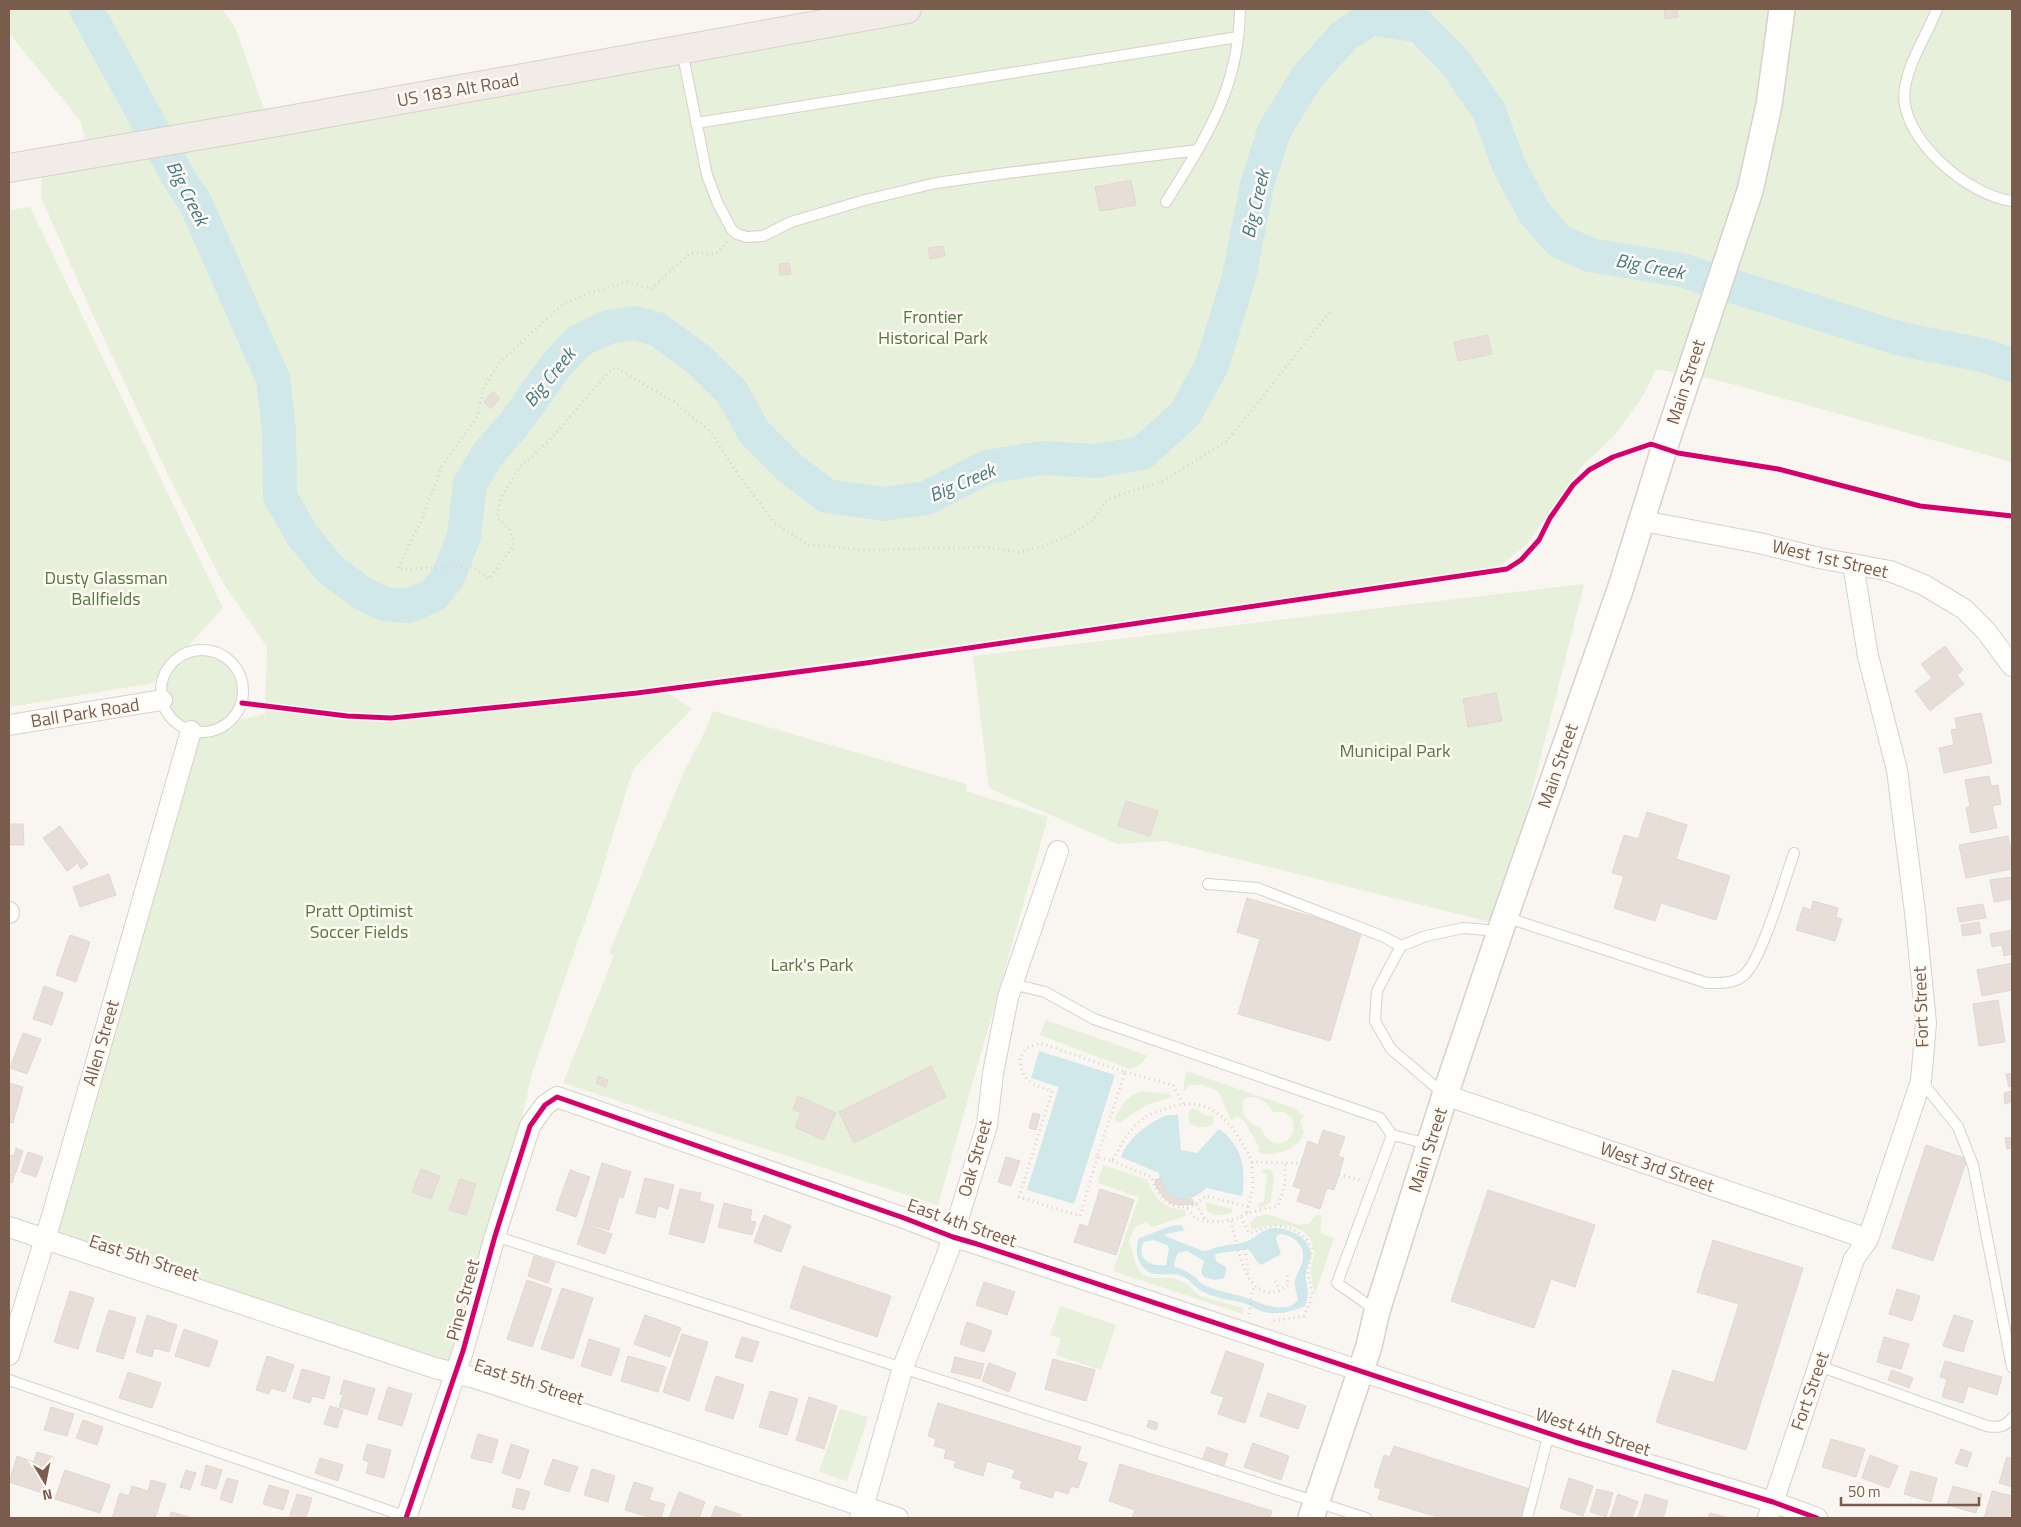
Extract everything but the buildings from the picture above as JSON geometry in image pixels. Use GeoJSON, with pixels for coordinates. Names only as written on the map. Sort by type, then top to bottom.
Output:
{"type":"FeatureCollection","features":[{"type":"Feature","properties":{"kind":"highway","name":"US 183 Alt Road"},"geometry":{"type":"LineString","coordinates":[[9,168],[272,123],[907,9]]}},
{"type":"Feature","properties":{"kind":"street","name":"Main Street"},"geometry":{"type":"LineString","coordinates":[[1314,1510],[1369,1346],[1377,1311],[1446,1095],[1503,924],[1643,521],[1750,191],[1770,105],[1782,9]]}},
{"type":"Feature","properties":{"kind":"street","name":"West 1st Street"},"geometry":{"type":"LineString","coordinates":[[1643,521],[1890,571],[1924,584],[1964,609],[1995,642],[2012,666]]}},
{"type":"Feature","properties":{"kind":"street","name":"Fort Street"},"geometry":{"type":"LineString","coordinates":[[1770,1510],[1820,1366],[1854,1259],[1868,1239],[1921,1081],[1926,1023],[1915,912],[1897,770],[1868,656],[1853,564]]}},
{"type":"Feature","properties":{"kind":"street","name":"Ball Park Road"},"geometry":{"type":"LineString","coordinates":[[9,725],[162,700]]}},
{"type":"Feature","properties":{"kind":"street","name":"Allen Street"},"geometry":{"type":"LineString","coordinates":[[9,1355],[190,731]]}},
{"type":"Feature","properties":{"kind":"street","name":"Oak Street"},"geometry":{"type":"LineString","coordinates":[[862,1513],[902,1367],[953,1237],[987,1125],[993,1073],[1008,997],[1058,851]]}},
{"type":"Feature","properties":{"kind":"street","name":"West 3rd Street"},"geometry":{"type":"LineString","coordinates":[[1446,1095],[1868,1239]]}},
{"type":"Feature","properties":{"kind":"street","name":"East 4th Street"},"geometry":{"type":"LineString","coordinates":[[557,1097],[904,1218],[953,1237],[1360,1370]]}},
{"type":"Feature","properties":{"kind":"street","name":"Pine Street"},"geometry":{"type":"LineString","coordinates":[[408,1518],[455,1374],[495,1236],[530,1126],[545,1105],[557,1097]]}},
{"type":"Feature","properties":{"kind":"street","name":"East 5th Street"},"geometry":{"type":"LineString","coordinates":[[9,1227],[455,1374],[476,1378],[862,1513],[898,1518]]}},
{"type":"Feature","properties":{"kind":"street","name":"West 4th Street"},"geometry":{"type":"LineString","coordinates":[[1360,1370],[1770,1510],[1817,1518]]}},
{"type":"Feature","properties":{"kind":"lane"},"geometry":{"type":"LineString","coordinates":[[1166,202],[1216,117],[1230,82],[1238,37],[1240,9]]}},
{"type":"Feature","properties":{"kind":"lane"},"geometry":{"type":"LineString","coordinates":[[1937,9],[1907,77],[1904,96],[1906,115],[1924,144],[1949,169],[1988,195],[2012,201]]}},
{"type":"Feature","properties":{"kind":"lane"},"geometry":{"type":"LineString","coordinates":[[696,123],[1238,37]]}},
{"type":"Feature","properties":{"kind":"lane"},"geometry":{"type":"LineString","coordinates":[[682,50],[707,175],[713,192],[732,230],[737,234],[747,237],[758,237],[791,222],[828,210],[936,184],[1007,173],[1198,150]]}},
{"type":"Feature","properties":{"kind":"lane"},"geometry":{"type":"LineString","coordinates":[[197,650],[211,650],[223,655],[234,664],[241,676],[244,689],[242,703],[237,713],[220,728],[208,731],[190,731],[175,721],[167,712],[162,700],[162,686],[165,673],[173,662],[184,654],[197,650]]}},
{"type":"Feature","properties":{"kind":"lane"},"geometry":{"type":"LineString","coordinates":[[1446,1095],[1391,1049],[1375,1021],[1377,991],[1401,946],[1426,936],[1463,928],[1503,924],[1707,982],[1729,982],[1745,974],[1758,955],[1794,853]]}},
{"type":"Feature","properties":{"kind":"lane"},"geometry":{"type":"LineString","coordinates":[[1208,884],[1257,888],[1382,936],[1401,946]]}},
{"type":"Feature","properties":{"kind":"lane"},"geometry":{"type":"LineString","coordinates":[[1012,984],[1045,992],[1094,1019],[1380,1118],[1392,1135],[1430,1144]]}},
{"type":"Feature","properties":{"kind":"lane"},"geometry":{"type":"LineString","coordinates":[[1921,1081],[1958,1127],[1973,1165],[2012,1367]]}},
{"type":"Feature","properties":{"kind":"lane"},"geometry":{"type":"LineString","coordinates":[[1377,1311],[1337,1283],[1392,1135]]}},
{"type":"Feature","properties":{"kind":"lane"},"geometry":{"type":"LineString","coordinates":[[495,1236],[902,1367],[1314,1510],[1366,1518]]}},
{"type":"Feature","properties":{"kind":"lane"},"geometry":{"type":"LineString","coordinates":[[1820,1366],[1987,1426],[2007,1425],[2012,1418]]}},
{"type":"Feature","properties":{"kind":"lane"},"geometry":{"type":"LineString","coordinates":[[9,1380],[408,1518]]}},
{"type":"Feature","properties":{"kind":"lane"},"geometry":{"type":"LineString","coordinates":[[1527,1518],[1548,1433]]}},
{"type":"Feature","properties":{"kind":"path"},"geometry":{"type":"LineString","coordinates":[[737,234],[716,254],[690,253],[651,289],[626,282],[581,296],[562,305],[500,362],[484,387],[477,417],[442,466],[421,520],[398,569],[473,567],[489,579],[514,545],[510,530],[497,517],[502,496],[519,468],[549,441],[608,373],[615,368],[674,402],[710,431],[739,476],[775,523],[809,546],[868,550],[928,550],[986,547],[1019,552],[1043,546],[1068,536],[1092,522],[1108,499],[1163,481],[1227,441],[1332,309]]}},
{"type":"Feature","properties":{"kind":"path"},"geometry":{"type":"LineString","coordinates":[[1125,1072],[1080,1216],[1019,1197],[1052,1091],[1032,1084],[1024,1076],[1020,1058],[1026,1048],[1040,1043],[1125,1072],[1174,1085],[1183,1104]]}},
{"type":"Feature","properties":{"kind":"path"},"geometry":{"type":"LineString","coordinates":[[1112,1161],[1128,1134],[1144,1117],[1177,1104],[1201,1104],[1217,1112],[1232,1125],[1252,1162],[1252,1188],[1248,1213]]}},
{"type":"Feature","properties":{"kind":"path"},"geometry":{"type":"LineString","coordinates":[[1097,1157],[1152,1177],[1157,1192],[1165,1201],[1177,1208],[1196,1204],[1206,1196],[1249,1206]]}},
{"type":"Feature","properties":{"kind":"path"},"geometry":{"type":"LineString","coordinates":[[1252,1162],[1300,1163]]}},
{"type":"Feature","properties":{"kind":"path"},"geometry":{"type":"LineString","coordinates":[[1186,1207],[1196,1219],[1231,1221],[1248,1213],[1278,1206],[1285,1184],[1285,1162]]}},
{"type":"Feature","properties":{"kind":"path"},"geometry":{"type":"LineString","coordinates":[[1339,1175],[1374,1184]]}},
{"type":"Feature","properties":{"kind":"path"},"geometry":{"type":"LineString","coordinates":[[1196,1204],[1206,1221]]}},
{"type":"Feature","properties":{"kind":"path"},"geometry":{"type":"LineString","coordinates":[[1241,1217],[1250,1233],[1273,1226],[1284,1227],[1298,1232],[1305,1237],[1312,1248],[1308,1274],[1312,1293],[1304,1316],[1272,1322]]}},
{"type":"Feature","properties":{"kind":"path"},"geometry":{"type":"LineString","coordinates":[[1231,1221],[1243,1267],[1256,1286],[1275,1292],[1280,1290],[1288,1286],[1288,1272]]}},
{"type":"Feature","properties":{"kind":"path"},"geometry":{"type":"LineString","coordinates":[[1244,1249],[1250,1273],[1246,1273]]}},
{"type":"Feature","properties":{"kind":"path"},"geometry":{"type":"LineString","coordinates":[[1275,1281],[1280,1290]]}},
{"type":"Feature","properties":{"kind":"path"},"geometry":{"type":"LineString","coordinates":[[1248,1314],[1252,1291],[1256,1286]]}},
{"type":"Feature","properties":{"kind":"green space","name":"Frontier Historical Park"},"geometry":{"type":"Polygon","coordinates":[[[9,9],[222,9],[235,27],[269,123],[907,9],[2012,9],[2012,462],[1717,380],[1656,369],[1644,394],[1615,435],[1581,467],[1528,543],[1501,565],[1454,574],[658,686],[692,709],[633,769],[598,884],[532,1073],[495,1236],[455,1374],[44,1239],[185,728],[169,714],[162,700],[163,683],[170,665],[153,683],[9,707],[9,210],[30,207],[223,608],[175,660],[196,650],[207,650],[217,652],[233,664],[239,673],[244,692],[241,706],[230,722],[265,714],[267,647],[222,581],[169,477],[92,313],[41,197],[42,162],[88,154],[81,122],[9,33],[9,9]]]}},
{"type":"Feature","properties":{"kind":"green space","name":"Municipal Park"},"geometry":{"type":"Polygon","coordinates":[[[1584,584],[1499,924],[1164,841],[1117,844],[989,788],[973,656],[1584,584]]]}},
{"type":"Feature","properties":{"kind":"green space","name":"Lark's Park"},"geometry":{"type":"Polygon","coordinates":[[[713,711],[966,784],[966,791],[1048,817],[938,1205],[563,1083],[614,956],[609,953],[686,767],[701,740],[713,711]]]}},
{"type":"Feature","properties":{"kind":"green space"},"geometry":{"type":"Polygon","coordinates":[[[1046,1020],[1148,1056],[1137,1067],[1130,1069],[1040,1035],[1046,1020]]]}},
{"type":"Feature","properties":{"kind":"green space"},"geometry":{"type":"Polygon","coordinates":[[[1186,1071],[1294,1108],[1303,1116],[1300,1122],[1304,1132],[1298,1143],[1290,1149],[1273,1154],[1258,1152],[1260,1148],[1244,1121],[1238,1116],[1231,1120],[1218,1091],[1203,1085],[1189,1085],[1186,1091],[1183,1091],[1186,1071]],[[1245,1098],[1243,1104],[1243,1113],[1248,1121],[1262,1129],[1266,1137],[1271,1141],[1277,1143],[1289,1139],[1293,1134],[1294,1127],[1292,1118],[1284,1112],[1273,1112],[1267,1104],[1255,1098],[1245,1098]]]}},
{"type":"Feature","properties":{"kind":"green space"},"geometry":{"type":"Polygon","coordinates":[[[1141,1091],[1170,1094],[1172,1097],[1146,1105],[1119,1123],[1115,1120],[1124,1102],[1141,1091]]]}},
{"type":"Feature","properties":{"kind":"green space"},"geometry":{"type":"Polygon","coordinates":[[[1191,1109],[1196,1109],[1204,1115],[1213,1116],[1213,1124],[1201,1127],[1189,1123],[1188,1114],[1191,1109]]]}},
{"type":"Feature","properties":{"kind":"green space"},"geometry":{"type":"Polygon","coordinates":[[[1103,1165],[1147,1180],[1161,1202],[1177,1209],[1185,1210],[1186,1216],[1152,1227],[1146,1222],[1136,1226],[1129,1240],[1136,1265],[1142,1274],[1151,1278],[1173,1278],[1185,1283],[1200,1296],[1243,1308],[1243,1314],[1113,1271],[1139,1197],[1098,1183],[1103,1165]]]}},
{"type":"Feature","properties":{"kind":"green space"},"geometry":{"type":"Polygon","coordinates":[[[1262,1169],[1271,1170],[1274,1177],[1271,1201],[1261,1208],[1258,1207],[1258,1204],[1264,1201],[1267,1175],[1262,1172],[1262,1169]]]}},
{"type":"Feature","properties":{"kind":"green space"},"geometry":{"type":"Polygon","coordinates":[[[1205,1202],[1232,1209],[1232,1212],[1216,1215],[1207,1212],[1205,1202]]]}},
{"type":"Feature","properties":{"kind":"green space"},"geometry":{"type":"Polygon","coordinates":[[[1267,1214],[1299,1225],[1308,1224],[1318,1214],[1322,1218],[1320,1233],[1334,1238],[1315,1294],[1311,1274],[1314,1257],[1312,1242],[1306,1234],[1290,1226],[1280,1225],[1251,1229],[1251,1222],[1256,1217],[1267,1214]]]}},
{"type":"Feature","properties":{"kind":"green space"},"geometry":{"type":"Polygon","coordinates":[[[1060,1306],[1116,1325],[1101,1370],[1056,1355],[1061,1338],[1050,1335],[1060,1306]]]}},
{"type":"Feature","properties":{"kind":"green space"},"geometry":{"type":"Polygon","coordinates":[[[840,1409],[868,1417],[847,1481],[819,1472],[840,1409]]]}},
{"type":"Feature","properties":{"kind":"water"},"geometry":{"type":"Polygon","coordinates":[[[1039,1051],[1115,1075],[1074,1204],[1027,1190],[1059,1087],[1031,1078],[1039,1051]]]}},
{"type":"Feature","properties":{"kind":"water"},"geometry":{"type":"Polygon","coordinates":[[[1167,1115],[1178,1115],[1181,1150],[1197,1153],[1219,1129],[1227,1136],[1238,1151],[1243,1167],[1242,1196],[1206,1188],[1191,1198],[1176,1198],[1165,1190],[1159,1173],[1121,1157],[1134,1137],[1152,1123],[1167,1115]]]}},
{"type":"Feature","properties":{"kind":"water"},"geometry":{"type":"Polygon","coordinates":[[[1181,1225],[1185,1230],[1163,1235],[1203,1251],[1244,1242],[1272,1228],[1284,1229],[1297,1234],[1307,1243],[1311,1254],[1306,1272],[1308,1295],[1305,1306],[1283,1313],[1267,1312],[1244,1303],[1208,1294],[1182,1276],[1153,1274],[1149,1272],[1138,1259],[1137,1246],[1139,1238],[1171,1226],[1181,1225]],[[1282,1234],[1277,1235],[1276,1239],[1281,1254],[1261,1265],[1247,1249],[1215,1254],[1216,1261],[1226,1267],[1224,1278],[1215,1280],[1204,1277],[1201,1272],[1204,1261],[1187,1251],[1178,1253],[1174,1263],[1175,1267],[1188,1272],[1203,1284],[1212,1288],[1269,1306],[1285,1307],[1292,1305],[1298,1300],[1295,1280],[1302,1264],[1303,1253],[1297,1242],[1282,1234]],[[1153,1240],[1144,1242],[1142,1248],[1143,1257],[1146,1261],[1155,1265],[1166,1265],[1169,1248],[1167,1245],[1153,1240]]]}},
{"type":"Feature","properties":{"kind":"waterway","name":"Big Creek"},"geometry":{"type":"LineString","coordinates":[[86,9],[180,180],[195,202],[273,379],[279,430],[280,496],[302,535],[330,569],[362,593],[384,604],[408,606],[434,595],[448,577],[464,536],[470,484],[488,454],[514,424],[557,364],[579,341],[608,327],[635,323],[657,329],[697,358],[732,392],[754,432],[789,467],[827,496],[884,504],[926,498],[987,467],[1043,458],[1097,461],[1142,453],[1185,414],[1212,365],[1239,277],[1257,185],[1274,131],[1307,77],[1344,36],[1371,18],[1420,26],[1455,62],[1489,111],[1509,166],[1534,212],[1559,241],[1590,255],[1681,270],[1901,339],[1982,355],[2012,365]]}},
{"type":"Feature","properties":{"kind":"cycle path"},"geometry":{"type":"LineString","coordinates":[[242,703],[347,716],[391,718],[637,693],[866,663],[1507,569],[1521,560],[1539,540],[1550,518],[1573,485],[1589,470],[1613,457],[1651,444],[1678,453],[1778,469],[1920,506],[2012,516]]}},
{"type":"Feature","properties":{"kind":"cycle path"},"geometry":{"type":"LineString","coordinates":[[406,1518],[463,1351],[495,1236],[530,1126],[545,1105],[557,1097],[904,1218],[953,1237],[1575,1442],[1773,1502],[1817,1518]]}},
{"type":"Feature","properties":{"kind":"park label","name":"Dusty Glassman Ballfields"},"geometry":{"type":"Point","coordinates":[106,588]}},
{"type":"Feature","properties":{"kind":"park label","name":"Pratt Optimist Soccer Fields"},"geometry":{"type":"Point","coordinates":[359,921]}}]}
